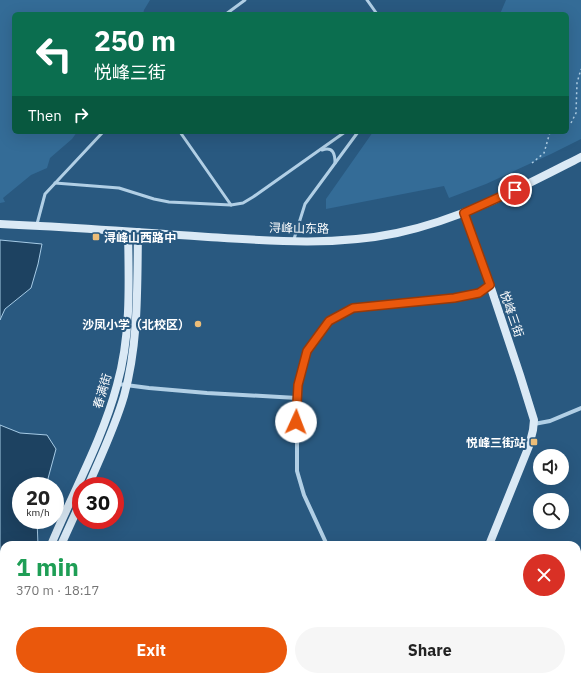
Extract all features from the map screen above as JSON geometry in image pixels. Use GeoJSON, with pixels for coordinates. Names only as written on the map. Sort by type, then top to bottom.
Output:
{"type":"FeatureCollection","features":[{"type":"Feature","properties":{"kind":"street","name":"浔峰山东路"},"geometry":{"type":"LineString","coordinates":[[0,224],[294,241],[341,240],[382,236],[464,213],[515,190],[581,157]]}},
{"type":"Feature","properties":{"kind":"street","name":"悦峰三街"},"geometry":{"type":"LineString","coordinates":[[464,213],[490,285],[534,420],[532,437],[527,451],[491,541]]}},
{"type":"Feature","properties":{"kind":"street","name":"春满街"},"geometry":{"type":"LineString","coordinates":[[92,477],[115,421],[122,385],[129,283],[128,232]]}},
{"type":"Feature","properties":{"kind":"street","name":"春满街"},"geometry":{"type":"LineString","coordinates":[[54,541],[122,385],[132,356],[136,320],[138,232]]}},
{"type":"Feature","properties":{"kind":"street"},"geometry":{"type":"LineString","coordinates":[[325,541],[304,495],[297,471],[298,385],[307,351],[329,321],[353,308],[454,298],[479,293],[490,285]]}},
{"type":"Feature","properties":{"kind":"street"},"geometry":{"type":"LineString","coordinates":[[122,385],[207,393],[297,398]]}},
{"type":"Feature","properties":{"kind":"street"},"geometry":{"type":"LineString","coordinates":[[534,424],[550,421],[581,408]]}},
{"type":"Feature","properties":{"kind":"street"},"geometry":{"type":"LineString","coordinates":[[63,541],[72,521]]}},
{"type":"Feature","properties":{"kind":"lane"},"geometry":{"type":"LineString","coordinates":[[229,12],[245,0]]}},
{"type":"Feature","properties":{"kind":"lane"},"geometry":{"type":"LineString","coordinates":[[367,0],[376,12]]}},
{"type":"Feature","properties":{"kind":"lane"},"geometry":{"type":"LineString","coordinates":[[37,226],[45,194],[102,134]]}},
{"type":"Feature","properties":{"kind":"lane"},"geometry":{"type":"LineString","coordinates":[[181,134],[231,205]]}},
{"type":"Feature","properties":{"kind":"lane"},"geometry":{"type":"LineString","coordinates":[[55,183],[119,188],[169,202],[231,205],[243,203],[342,134]]}},
{"type":"Feature","properties":{"kind":"lane"},"geometry":{"type":"LineString","coordinates":[[294,241],[305,204],[357,134]]}},
{"type":"Feature","properties":{"kind":"lane"},"geometry":{"type":"LineString","coordinates":[[318,151],[326,148],[334,152],[335,163]]}},
{"type":"Feature","properties":{"kind":"path"},"geometry":{"type":"LineString","coordinates":[[571,123],[576,113],[577,84],[581,69]]}},
{"type":"Feature","properties":{"kind":"path"},"geometry":{"type":"LineString","coordinates":[[532,162],[544,153],[549,134]]}},
{"type":"Feature","properties":{"kind":"shaded area"},"geometry":{"type":"Polygon","coordinates":[[[0,0],[150,0],[144,12],[12,12],[12,134],[76,134],[72,139],[50,158],[47,168],[31,175],[3,198],[5,202],[0,203],[0,0]]]}},
{"type":"Feature","properties":{"kind":"shaded area"},"geometry":{"type":"Polygon","coordinates":[[[506,0],[581,0],[581,139],[486,184],[449,198],[444,186],[326,209],[326,199],[372,134],[569,134],[569,12],[501,12],[506,0]]]}},
{"type":"Feature","properties":{"kind":"shaded area"},"geometry":{"type":"Polygon","coordinates":[[[0,240],[42,244],[31,288],[5,309],[0,320],[0,240]]]}},
{"type":"Feature","properties":{"kind":"shaded area"},"geometry":{"type":"Polygon","coordinates":[[[0,425],[20,433],[47,435],[56,449],[48,477],[12,477],[12,529],[37,529],[38,541],[0,541],[0,425]]]}},
{"type":"Feature","properties":{"kind":"place","name":"浔峰山西路中"},"geometry":{"type":"Point","coordinates":[96,237]}},
{"type":"Feature","properties":{"kind":"place","name":"沙凤小学（北校区）"},"geometry":{"type":"Point","coordinates":[198,324]}},
{"type":"Feature","properties":{"kind":"place","name":"悦峰三街站"},"geometry":{"type":"Point","coordinates":[534,442]}},
{"type":"Feature","properties":{"kind":"route"},"geometry":{"type":"LineString","coordinates":[[296,422],[298,385],[307,351],[329,321],[353,308],[454,298],[479,293],[490,285],[464,213],[515,190]]}}]}
